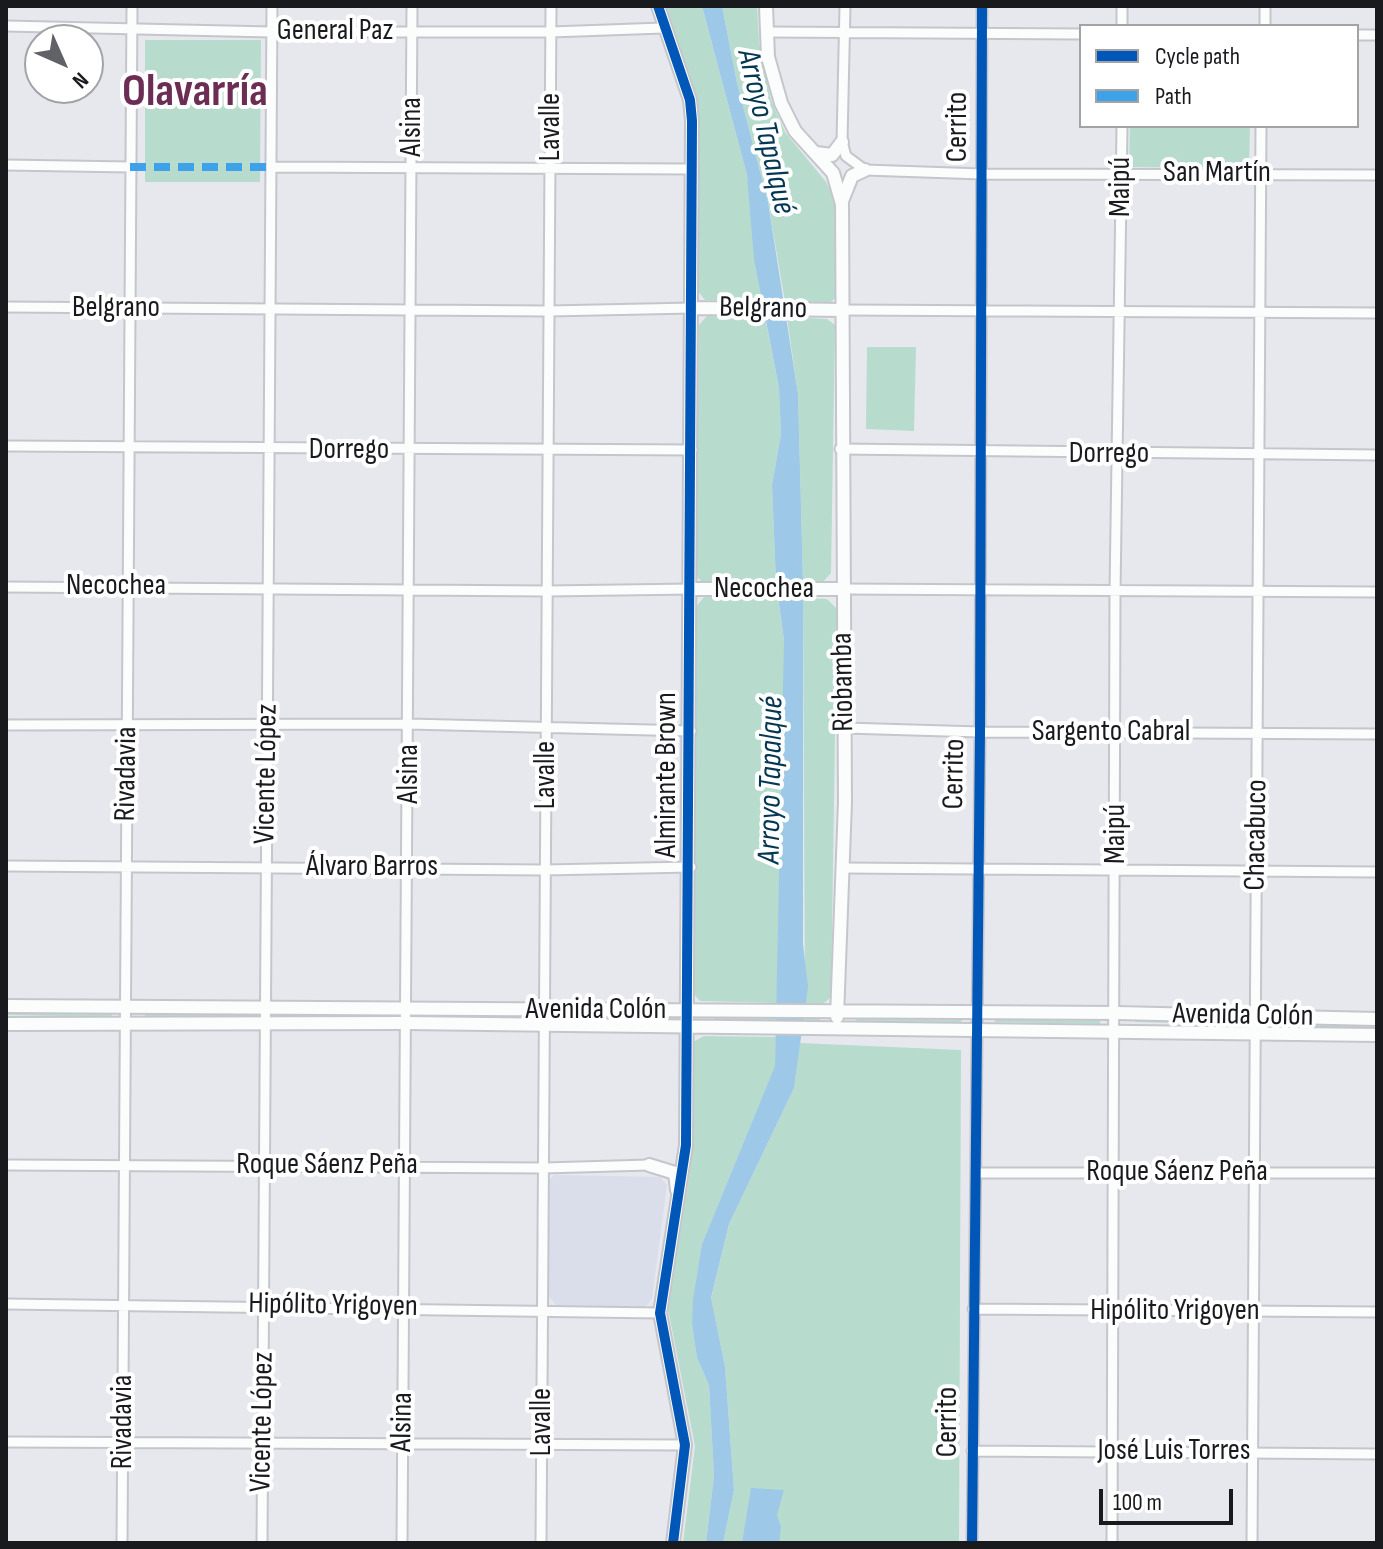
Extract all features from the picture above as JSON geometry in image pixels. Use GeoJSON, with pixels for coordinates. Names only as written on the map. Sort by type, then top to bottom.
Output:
{"type":"FeatureCollection","features":[{"type":"Feature","properties":{"kind":"street","name":"Rivadavia"},"geometry":{"type":"LineString","coordinates":[[122,1543],[132,6]]}},
{"type":"Feature","properties":{"kind":"street","name":"Vicente López"},"geometry":{"type":"LineString","coordinates":[[262,1543],[272,450],[269,308],[272,6]]}},
{"type":"Feature","properties":{"kind":"street","name":"Alsina"},"geometry":{"type":"LineString","coordinates":[[402,1543],[408,589],[413,309],[412,6]]}},
{"type":"Feature","properties":{"kind":"street","name":"Lavalle"},"geometry":{"type":"LineString","coordinates":[[541,1543],[551,6]]}},
{"type":"Feature","properties":{"kind":"street","name":"Almirante Brown"},"geometry":{"type":"LineString","coordinates":[[658,6],[692,110],[690,1010],[685,1169],[660,1313],[685,1445],[673,1543]]}},
{"type":"Feature","properties":{"kind":"street","name":"Riobamba"},"geometry":{"type":"LineString","coordinates":[[766,6],[768,57],[781,103],[795,131],[833,173],[842,204],[844,310],[840,449],[845,728],[844,868],[837,1027]]}},
{"type":"Feature","properties":{"kind":"street"},"geometry":{"type":"LineString","coordinates":[[842,204],[852,176],[865,170],[846,156],[842,142],[845,6]]}},
{"type":"Feature","properties":{"kind":"street","name":"Cerrito"},"geometry":{"type":"LineString","coordinates":[[972,1543],[977,1173],[974,1029],[980,732],[982,6]]}},
{"type":"Feature","properties":{"kind":"street","name":"General Paz"},"geometry":{"type":"LineString","coordinates":[[6,26],[271,32],[551,32],[663,28]]}},
{"type":"Feature","properties":{"kind":"street"},"geometry":{"type":"LineString","coordinates":[[768,32],[844,30],[1079,34]]}},
{"type":"Feature","properties":{"kind":"street","name":"Maipú"},"geometry":{"type":"LineString","coordinates":[[1112,1543],[1116,1170],[1115,592],[1122,128]]}},
{"type":"Feature","properties":{"kind":"street","name":"Chacabuco"},"geometry":{"type":"LineString","coordinates":[[1252,1543],[1256,1312],[1261,128]]}},
{"type":"Feature","properties":{"kind":"street"},"geometry":{"type":"LineString","coordinates":[[816,153],[832,155],[842,142]]}},
{"type":"Feature","properties":{"kind":"street"},"geometry":{"type":"LineString","coordinates":[[6,165],[130,167]]}},
{"type":"Feature","properties":{"kind":"street"},"geometry":{"type":"LineString","coordinates":[[271,167],[691,169]]}},
{"type":"Feature","properties":{"kind":"street","name":"San Martín"},"geometry":{"type":"LineString","coordinates":[[865,170],[982,174],[1377,175]]}},
{"type":"Feature","properties":{"kind":"street","name":"Belgrano"},"geometry":{"type":"LineString","coordinates":[[6,307],[1377,313]]}},
{"type":"Feature","properties":{"kind":"street","name":"Dorrego"},"geometry":{"type":"LineString","coordinates":[[6,446],[272,450],[692,450]]}},
{"type":"Feature","properties":{"kind":"street","name":"Dorrego"},"geometry":{"type":"LineString","coordinates":[[840,449],[979,453],[1377,455]]}},
{"type":"Feature","properties":{"kind":"street","name":"Necochea"},"geometry":{"type":"LineString","coordinates":[[6,587],[1377,592]]}},
{"type":"Feature","properties":{"kind":"street"},"geometry":{"type":"LineString","coordinates":[[6,725],[409,724],[691,731]]}},
{"type":"Feature","properties":{"kind":"street","name":"Sargento Cabral"},"geometry":{"type":"LineString","coordinates":[[845,728],[980,732],[1377,734]]}},
{"type":"Feature","properties":{"kind":"street","name":"Álvaro Barros"},"geometry":{"type":"LineString","coordinates":[[6,866],[408,866],[545,870],[691,867]]}},
{"type":"Feature","properties":{"kind":"street"},"geometry":{"type":"LineString","coordinates":[[844,868],[1377,872]]}},
{"type":"Feature","properties":{"kind":"street","name":"Avenida Colón"},"geometry":{"type":"LineString","coordinates":[[6,1006],[1116,1013],[1377,1019]]}},
{"type":"Feature","properties":{"kind":"street","name":"Avenida Colón"},"geometry":{"type":"LineString","coordinates":[[6,1024],[405,1023],[1377,1035]]}},
{"type":"Feature","properties":{"kind":"street"},"geometry":{"type":"LineString","coordinates":[[649,1165],[676,1158],[684,1129]]}},
{"type":"Feature","properties":{"kind":"street","name":"Roque Sáenz Peña"},"geometry":{"type":"LineString","coordinates":[[6,1165],[544,1168],[649,1165]]}},
{"type":"Feature","properties":{"kind":"street"},"geometry":{"type":"LineString","coordinates":[[649,1165],[675,1173],[677,1212]]}},
{"type":"Feature","properties":{"kind":"street","name":"Roque Sáenz Peña"},"geometry":{"type":"LineString","coordinates":[[977,1173],[1116,1170],[1377,1173]]}},
{"type":"Feature","properties":{"kind":"street","name":"Hipólito Yrigoyen"},"geometry":{"type":"LineString","coordinates":[[6,1304],[265,1305],[660,1313]]}},
{"type":"Feature","properties":{"kind":"street","name":"Hipólito Yrigoyen"},"geometry":{"type":"LineString","coordinates":[[973,1309],[1377,1312]]}},
{"type":"Feature","properties":{"kind":"street"},"geometry":{"type":"LineString","coordinates":[[6,1442],[543,1447],[685,1445]]}},
{"type":"Feature","properties":{"kind":"street","name":"José Luis Torres"},"geometry":{"type":"LineString","coordinates":[[972,1451],[1377,1454]]}},
{"type":"Feature","properties":{"kind":"shaded area"},"geometry":{"type":"Polygon","coordinates":[[[554,1175],[660,1177],[667,1185],[652,1298],[646,1307],[556,1305],[547,1294],[547,1182],[554,1175]]]}},
{"type":"Feature","properties":{"kind":"green space"},"geometry":{"type":"Polygon","coordinates":[[[666,6],[702,6],[747,175],[763,302],[705,300],[697,290],[699,109],[666,6]]]}},
{"type":"Feature","properties":{"kind":"green space"},"geometry":{"type":"Polygon","coordinates":[[[722,6],[757,6],[759,42],[771,100],[785,132],[826,182],[835,199],[835,298],[829,304],[785,302],[768,202],[737,83],[722,6]]]}},
{"type":"Feature","properties":{"kind":"green space"},"geometry":{"type":"Polygon","coordinates":[[[145,40],[261,40],[260,182],[145,182],[145,40]]]}},
{"type":"Feature","properties":{"kind":"green space"},"geometry":{"type":"Polygon","coordinates":[[[1130,128],[1250,128],[1249,168],[1129,167],[1130,128]]]}},
{"type":"Feature","properties":{"kind":"green space"},"geometry":{"type":"Polygon","coordinates":[[[707,316],[765,317],[779,388],[781,434],[772,485],[776,582],[702,582],[696,576],[699,325],[707,316]]]}},
{"type":"Feature","properties":{"kind":"green space"},"geometry":{"type":"Polygon","coordinates":[[[787,317],[827,319],[835,325],[831,573],[823,582],[803,582],[798,394],[787,317]]]}},
{"type":"Feature","properties":{"kind":"green space"},"geometry":{"type":"Polygon","coordinates":[[[867,347],[916,347],[914,431],[866,429],[867,347]]]}},
{"type":"Feature","properties":{"kind":"green space"},"geometry":{"type":"Polygon","coordinates":[[[704,597],[778,598],[784,640],[784,796],[777,1003],[700,1001],[694,994],[696,607],[704,597]]]}},
{"type":"Feature","properties":{"kind":"green space"},"geometry":{"type":"Polygon","coordinates":[[[803,598],[827,599],[837,609],[831,997],[823,1004],[805,1004],[803,598]]]}},
{"type":"Feature","properties":{"kind":"green space"},"geometry":{"type":"Polygon","coordinates":[[[6,1012],[112,1014],[112,1017],[6,1015],[6,1012]]]}},
{"type":"Feature","properties":{"kind":"green space"},"geometry":{"type":"Polygon","coordinates":[[[284,1012],[390,1014],[389,1018],[284,1016],[284,1012]]]}},
{"type":"Feature","properties":{"kind":"green space"},"geometry":{"type":"Polygon","coordinates":[[[145,1013],[250,1015],[250,1018],[145,1016],[145,1013]]]}},
{"type":"Feature","properties":{"kind":"green space"},"geometry":{"type":"Polygon","coordinates":[[[424,1014],[530,1016],[530,1019],[424,1017],[424,1014]]]}},
{"type":"Feature","properties":{"kind":"green space"},"geometry":{"type":"Polygon","coordinates":[[[562,1015],[668,1017],[668,1020],[562,1018],[562,1015]]]}},
{"type":"Feature","properties":{"kind":"green space"},"geometry":{"type":"Polygon","coordinates":[[[714,1016],[820,1018],[820,1021],[714,1020],[714,1016]]]}},
{"type":"Feature","properties":{"kind":"green space"},"geometry":{"type":"Polygon","coordinates":[[[856,1018],[962,1020],[961,1023],[856,1021],[856,1018]]]}},
{"type":"Feature","properties":{"kind":"green space"},"geometry":{"type":"Polygon","coordinates":[[[995,1019],[1100,1021],[1100,1024],[995,1022],[995,1019]]]}},
{"type":"Feature","properties":{"kind":"green space"},"geometry":{"type":"Polygon","coordinates":[[[1135,1019],[1241,1021],[1241,1024],[1135,1022],[1135,1019]]]}},
{"type":"Feature","properties":{"kind":"green space"},"geometry":{"type":"Polygon","coordinates":[[[1273,1022],[1377,1024],[1377,1028],[1273,1026],[1273,1022]]]}},
{"type":"Feature","properties":{"kind":"green space"},"geometry":{"type":"Polygon","coordinates":[[[704,1036],[776,1037],[775,1067],[702,1244],[692,1324],[697,1358],[709,1385],[714,1476],[706,1543],[683,1543],[695,1446],[668,1309],[690,1171],[693,1042],[704,1036]]]}},
{"type":"Feature","properties":{"kind":"green space"},"geometry":{"type":"Polygon","coordinates":[[[800,1043],[961,1050],[959,1543],[723,1543],[734,1490],[725,1367],[711,1299],[729,1224],[794,1088],[800,1043]]]}},
{"type":"Feature","properties":{"kind":"water"},"geometry":{"type":"Polygon","coordinates":[[[702,6],[722,6],[737,83],[768,202],[798,394],[803,582],[803,944],[808,987],[794,1088],[729,1224],[711,1298],[725,1367],[734,1490],[723,1543],[706,1543],[714,1476],[709,1385],[697,1358],[692,1324],[693,1300],[702,1244],[775,1066],[784,640],[776,582],[772,485],[781,434],[779,388],[754,259],[747,175],[702,6]]]}},
{"type":"Feature","properties":{"kind":"water"},"geometry":{"type":"Polygon","coordinates":[[[751,1488],[784,1490],[777,1515],[781,1527],[779,1543],[742,1543],[751,1488]]]}},
{"type":"Feature","properties":{"kind":"marked path"},"geometry":{"type":"LineString","coordinates":[[130,167],[271,167]]}},
{"type":"Feature","properties":{"kind":"cycle path"},"geometry":{"type":"LineString","coordinates":[[658,6],[690,100],[692,121],[686,1145],[660,1313],[685,1445],[673,1543]]}},
{"type":"Feature","properties":{"kind":"cycle path"},"geometry":{"type":"LineString","coordinates":[[972,1543],[980,732],[982,6]]}},
{"type":"Feature","properties":{"kind":"district","name":"Olavarría"},"geometry":{"type":"Point","coordinates":[195,93]}},
{"type":"Feature","properties":{"kind":"water label","name":"Arroyo Tapalqué"},"geometry":{"type":"Point","coordinates":[765,132]}},
{"type":"Feature","properties":{"kind":"water label","name":"Arroyo Tapalqué"},"geometry":{"type":"Point","coordinates":[772,780]}}]}
